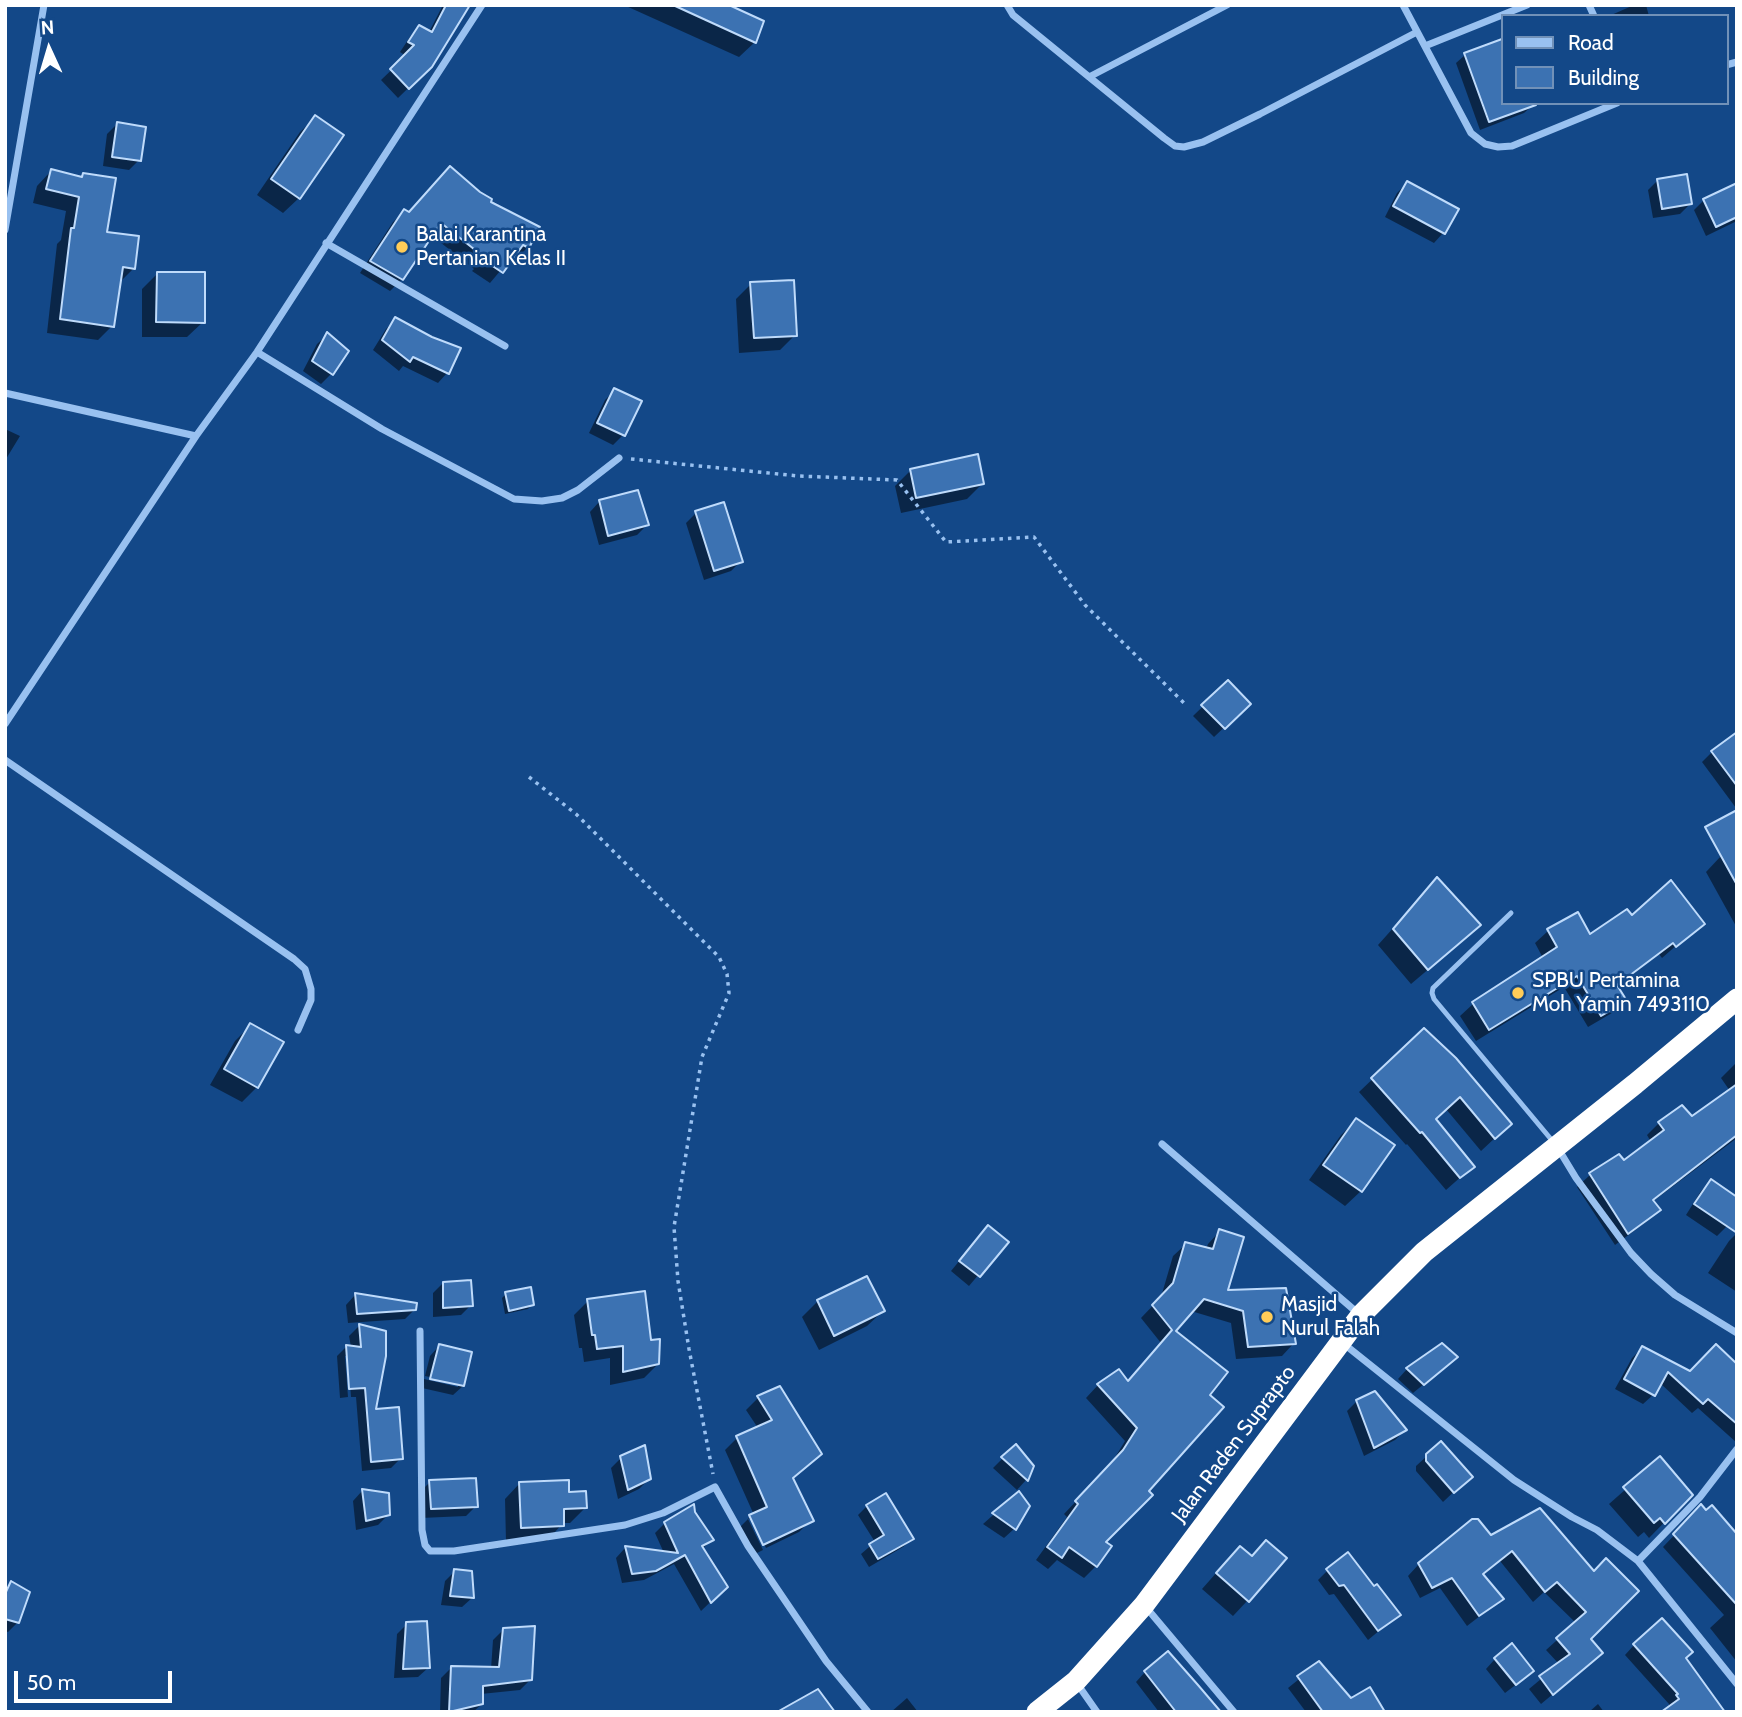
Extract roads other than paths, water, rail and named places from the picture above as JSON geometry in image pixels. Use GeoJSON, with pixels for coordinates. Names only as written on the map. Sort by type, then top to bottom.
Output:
{"type":"FeatureCollection","features":[{"type":"Feature","properties":{"kind":"highway","name":"Jalan Raden Suprapto"},"geometry":{"type":"LineString","coordinates":[[1037,1712],[1076,1681],[1144,1605],[1361,1315],[1424,1252],[1737,999]]}},
{"type":"Feature","properties":{"kind":"street"},"geometry":{"type":"LineString","coordinates":[[5,230],[44,5]]}},
{"type":"Feature","properties":{"kind":"street"},"geometry":{"type":"LineString","coordinates":[[5,724],[196,436],[257,352],[482,5]]}},
{"type":"Feature","properties":{"kind":"street"},"geometry":{"type":"LineString","coordinates":[[1007,5],[1013,16],[1164,138],[1175,146],[1184,147],[1203,142],[1260,114],[1417,32]]}},
{"type":"Feature","properties":{"kind":"street"},"geometry":{"type":"LineString","coordinates":[[1089,76],[1227,5]]}},
{"type":"Feature","properties":{"kind":"street"},"geometry":{"type":"LineString","coordinates":[[1403,5],[1471,133],[1485,144],[1511,146],[1612,105]]}},
{"type":"Feature","properties":{"kind":"street"},"geometry":{"type":"LineString","coordinates":[[1505,14],[1527,5]]}},
{"type":"Feature","properties":{"kind":"street"},"geometry":{"type":"LineString","coordinates":[[1425,46],[1500,16]]}},
{"type":"Feature","properties":{"kind":"street"},"geometry":{"type":"LineString","coordinates":[[326,243],[505,346]]}},
{"type":"Feature","properties":{"kind":"street"},"geometry":{"type":"LineString","coordinates":[[257,352],[382,429],[514,499],[542,501],[562,498],[578,490],[619,458]]}},
{"type":"Feature","properties":{"kind":"street"},"geometry":{"type":"LineString","coordinates":[[5,393],[196,436]]}},
{"type":"Feature","properties":{"kind":"street"},"geometry":{"type":"LineString","coordinates":[[5,760],[305,969],[311,1000],[298,1030]]}},
{"type":"Feature","properties":{"kind":"street"},"geometry":{"type":"LineString","coordinates":[[1162,1144],[1361,1315]]}},
{"type":"Feature","properties":{"kind":"street"},"geometry":{"type":"LineString","coordinates":[[1557,1146],[1576,1178],[1651,1275],[1675,1295],[1737,1334]]}},
{"type":"Feature","properties":{"kind":"street"},"geometry":{"type":"LineString","coordinates":[[420,1331],[422,1530],[425,1545],[430,1551],[454,1551],[625,1525],[663,1513],[716,1487],[748,1546],[826,1661],[868,1712]]}},
{"type":"Feature","properties":{"kind":"street"},"geometry":{"type":"LineString","coordinates":[[1341,1342],[1514,1480],[1597,1530],[1638,1561],[1737,1684]]}},
{"type":"Feature","properties":{"kind":"street"},"geometry":{"type":"LineString","coordinates":[[1638,1561],[1700,1497],[1737,1448]]}},
{"type":"Feature","properties":{"kind":"street"},"geometry":{"type":"LineString","coordinates":[[1144,1605],[1234,1712]]}},
{"type":"Feature","properties":{"kind":"street"},"geometry":{"type":"LineString","coordinates":[[1076,1681],[1097,1712]]}},
{"type":"Feature","properties":{"kind":"lane"},"geometry":{"type":"LineString","coordinates":[[1511,913],[1433,988],[1433,996],[1557,1146]]}},
{"type":"Feature","properties":{"kind":"place","name":"Balai Karantina Pertanian Kelas II"},"geometry":{"type":"Point","coordinates":[402,247]}},
{"type":"Feature","properties":{"kind":"place","name":"SPBU Pertamina Moh Yamin 7493110"},"geometry":{"type":"Point","coordinates":[1518,993]}},
{"type":"Feature","properties":{"kind":"place","name":"Masjid Nurul Falah"},"geometry":{"type":"Point","coordinates":[1267,1317]}}]}
